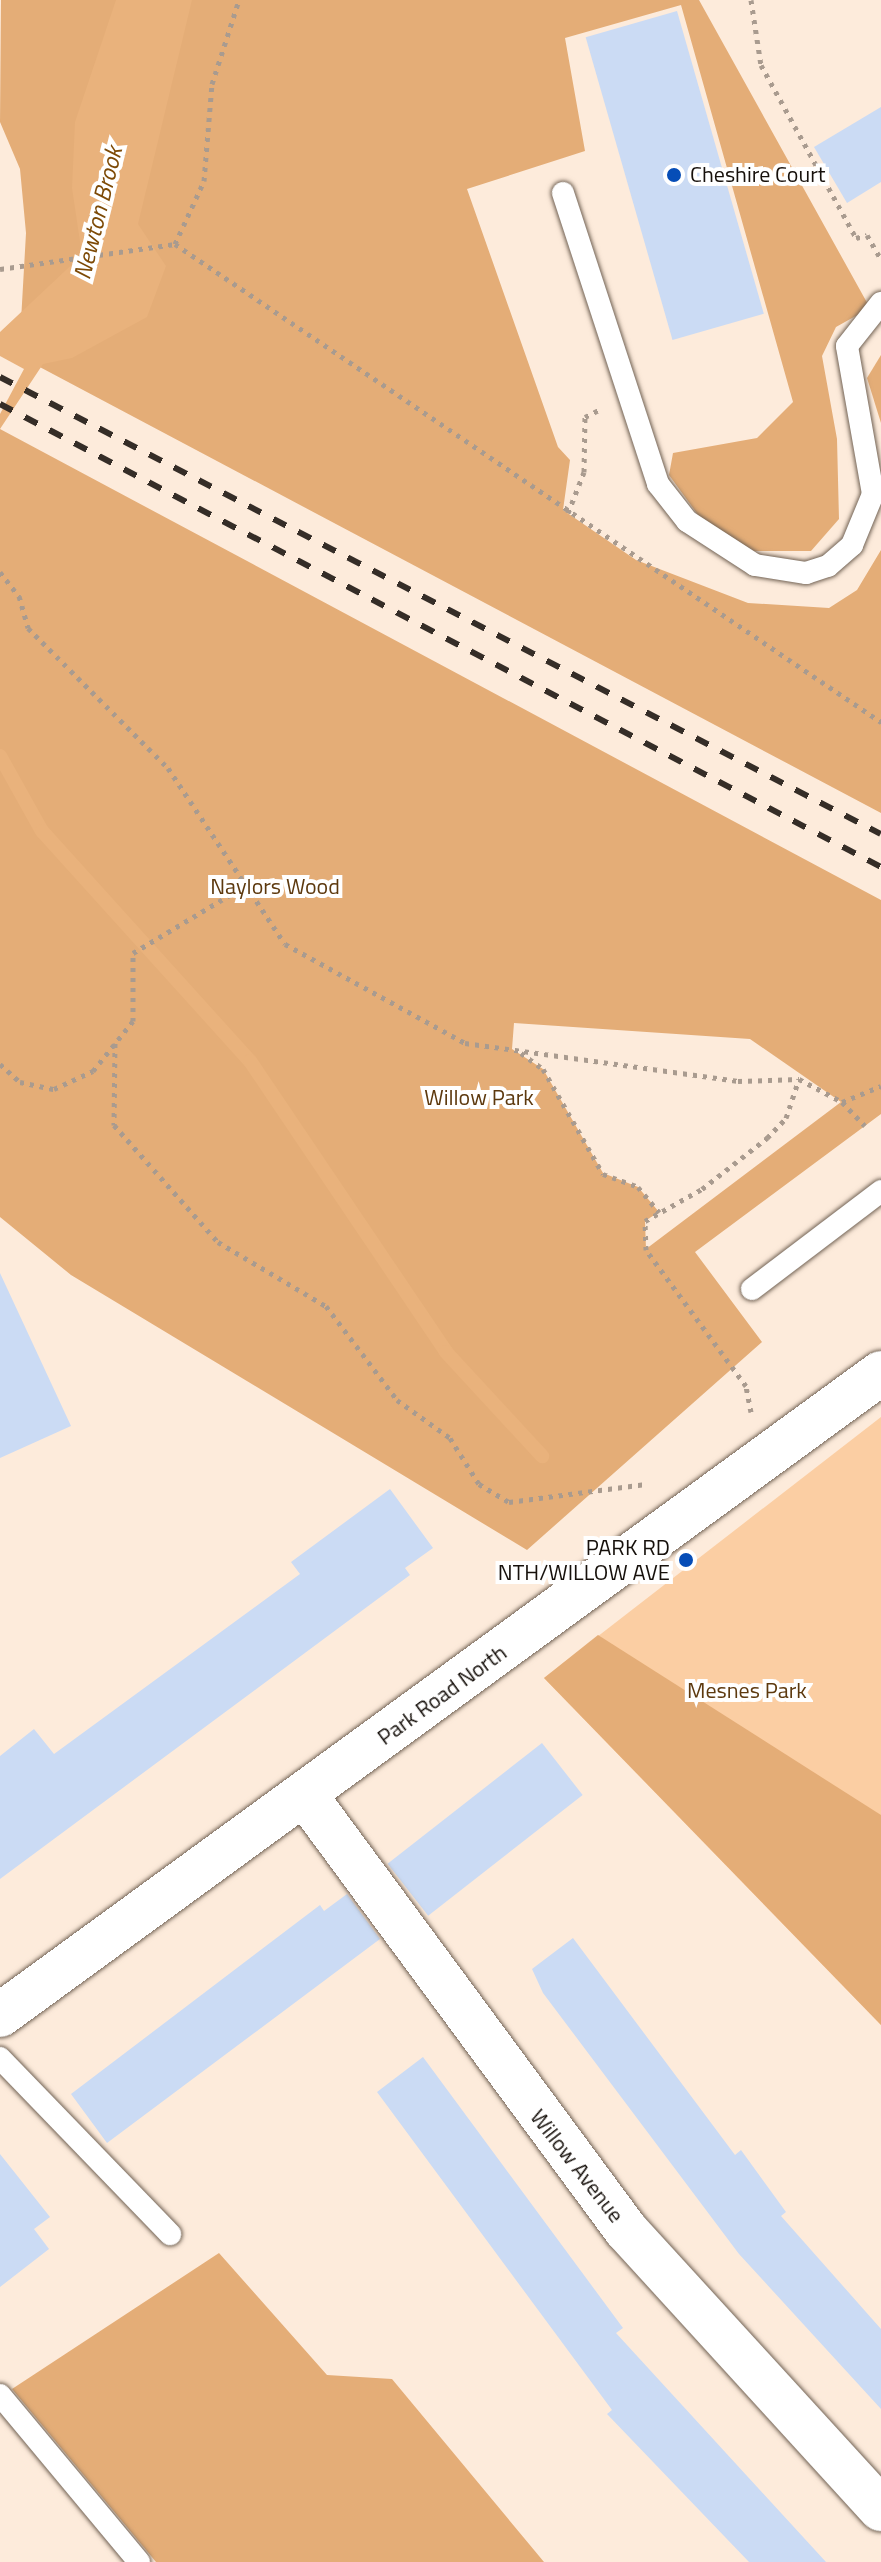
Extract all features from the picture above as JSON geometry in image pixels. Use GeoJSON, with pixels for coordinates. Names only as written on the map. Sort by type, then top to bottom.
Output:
{"type":"FeatureCollection","features":[{"type":"Feature","properties":{"kind":"street","name":"Park Road North"},"geometry":{"type":"LineString","coordinates":[[0,2015],[881,1373]]}},
{"type":"Feature","properties":{"kind":"street","name":"Willow Avenue"},"geometry":{"type":"LineString","coordinates":[[305,1795],[626,2230],[881,2509]]}},
{"type":"Feature","properties":{"kind":"lane"},"geometry":{"type":"LineString","coordinates":[[563,193],[625,399],[658,484],[687,521],[755,565],[806,573],[828,566],[852,545],[873,494],[847,346],[881,303]]}},
{"type":"Feature","properties":{"kind":"lane"},"geometry":{"type":"LineString","coordinates":[[752,1289],[881,1191]]}},
{"type":"Feature","properties":{"kind":"lane"},"geometry":{"type":"LineString","coordinates":[[0,2058],[170,2234]]}},
{"type":"Feature","properties":{"kind":"lane"},"geometry":{"type":"LineString","coordinates":[[0,2395],[139,2562]]}},
{"type":"Feature","properties":{"kind":"path"},"geometry":{"type":"LineString","coordinates":[[0,269],[175,244],[204,181],[212,84],[239,0]]}},
{"type":"Feature","properties":{"kind":"path"},"geometry":{"type":"LineString","coordinates":[[751,0],[761,65],[856,238],[867,235],[881,259]]}},
{"type":"Feature","properties":{"kind":"path"},"geometry":{"type":"LineString","coordinates":[[175,244],[568,513],[881,722]]}},
{"type":"Feature","properties":{"kind":"path"},"geometry":{"type":"LineString","coordinates":[[568,513],[584,472],[585,417],[625,399]]}},
{"type":"Feature","properties":{"kind":"path"},"geometry":{"type":"LineString","coordinates":[[0,572],[19,596],[28,628],[168,768],[285,944],[361,991],[465,1043],[738,1081],[799,1079],[842,1102],[865,1126]]}},
{"type":"Feature","properties":{"kind":"path"},"geometry":{"type":"LineString","coordinates":[[0,1064],[20,1082],[54,1089],[93,1071],[133,1021],[133,953],[245,886]]}},
{"type":"Feature","properties":{"kind":"path"},"geometry":{"type":"LineString","coordinates":[[115,1043],[114,1125],[218,1242],[326,1306],[397,1400],[457,1446],[479,1484],[509,1502],[655,1482]]}},
{"type":"Feature","properties":{"kind":"path"},"geometry":{"type":"LineString","coordinates":[[512,1049],[543,1069],[603,1174],[638,1187],[659,1212]]}},
{"type":"Feature","properties":{"kind":"path"},"geometry":{"type":"LineString","coordinates":[[741,1421],[751,1413],[746,1386],[646,1250],[645,1221],[767,1138],[786,1118],[799,1079]]}},
{"type":"Feature","properties":{"kind":"path"},"geometry":{"type":"LineString","coordinates":[[842,1102],[881,1086]]}},
{"type":"Feature","properties":{"kind":"green space"},"geometry":{"type":"Polygon","coordinates":[[[1,0],[699,0],[870,308],[836,327],[822,356],[837,439],[839,519],[811,551],[754,551],[701,519],[669,475],[673,453],[757,438],[793,402],[681,5],[565,38],[585,151],[467,189],[558,447],[570,460],[563,510],[636,560],[748,603],[829,608],[857,590],[881,550],[881,813],[19,356],[26,233],[20,169],[0,122],[1,0]]]}},
{"type":"Feature","properties":{"kind":"green space"},"geometry":{"type":"Polygon","coordinates":[[[881,355],[881,423],[867,378],[881,355]]]}},
{"type":"Feature","properties":{"kind":"green space","name":"Naylors Wood"},"geometry":{"type":"Polygon","coordinates":[[[0,429],[881,900],[881,1114],[695,1252],[762,1342],[527,1550],[71,1275],[0,1217],[0,429]],[[514,1023],[512,1049],[543,1069],[603,1173],[638,1187],[659,1212],[645,1221],[646,1249],[841,1102],[750,1039],[514,1023]]]}},
{"type":"Feature","properties":{"kind":"green space","name":"Mesnes Park"},"geometry":{"type":"Polygon","coordinates":[[[881,1417],[881,2025],[544,1678],[881,1417]]]}},
{"type":"Feature","properties":{"kind":"green space"},"geometry":{"type":"Polygon","coordinates":[[[598,1635],[881,1815],[881,2025],[544,1678],[598,1635]]]}},
{"type":"Feature","properties":{"kind":"green space"},"geometry":{"type":"Polygon","coordinates":[[[219,2253],[327,2375],[392,2379],[544,2562],[156,2562],[12,2389],[219,2253]]]}},
{"type":"Feature","properties":{"kind":"water","name":"Newton Brook"},"geometry":{"type":"Polygon","coordinates":[[[116,0],[192,0],[138,224],[166,266],[147,317],[72,358],[43,364],[0,429],[0,332],[82,255],[72,188],[75,122],[116,0]]]}},
{"type":"Feature","properties":{"kind":"pier"},"geometry":{"type":"Polygon","coordinates":[[[0,356],[24,369],[0,414],[0,356]]]}},
{"type":"Feature","properties":{"kind":"building","name":"Cheshire Court"},"geometry":{"type":"Polygon","coordinates":[[[677,11],[764,314],[673,340],[586,37],[677,11]]]}},
{"type":"Feature","properties":{"kind":"building"},"geometry":{"type":"Polygon","coordinates":[[[881,107],[881,182],[847,203],[814,147],[881,107]]]}},
{"type":"Feature","properties":{"kind":"building"},"geometry":{"type":"Polygon","coordinates":[[[0,1273],[71,1426],[0,1458],[0,1273]]]}},
{"type":"Feature","properties":{"kind":"building"},"geometry":{"type":"Polygon","coordinates":[[[390,1489],[433,1548],[405,1568],[410,1575],[0,1879],[0,1756],[34,1729],[54,1754],[300,1574],[291,1562],[390,1489]]]}},
{"type":"Feature","properties":{"kind":"building"},"geometry":{"type":"Polygon","coordinates":[[[542,1743],[583,1795],[428,1916],[388,1864],[542,1743]]]}},
{"type":"Feature","properties":{"kind":"building"},"geometry":{"type":"Polygon","coordinates":[[[347,1894],[380,1939],[107,2143],[71,2094],[320,1905],[324,1911],[347,1894]]]}},
{"type":"Feature","properties":{"kind":"building"},"geometry":{"type":"Polygon","coordinates":[[[573,1938],[735,2155],[741,2150],[786,2212],[781,2216],[881,2329],[881,2409],[739,2254],[543,1993],[532,1969],[573,1938]]]}},
{"type":"Feature","properties":{"kind":"building"},"geometry":{"type":"Polygon","coordinates":[[[423,2057],[623,2328],[616,2333],[826,2562],[749,2562],[607,2414],[612,2410],[377,2092],[423,2057]]]}},
{"type":"Feature","properties":{"kind":"building"},"geometry":{"type":"Polygon","coordinates":[[[0,2154],[50,2217],[34,2229],[49,2249],[0,2287],[0,2154]]]}},
{"type":"Feature","properties":{"kind":"waterway"},"geometry":{"type":"LineString","coordinates":[[0,756],[42,831],[250,1061],[446,1352],[542,1456]]}},
{"type":"Feature","properties":{"kind":"railway"},"geometry":{"type":"LineString","coordinates":[[0,377],[881,834]]}},
{"type":"Feature","properties":{"kind":"railway"},"geometry":{"type":"LineString","coordinates":[[0,404],[881,867]]}},
{"type":"Feature","properties":{"kind":"place","name":"Cheshire Court"},"geometry":{"type":"Point","coordinates":[674,175]}},
{"type":"Feature","properties":{"kind":"place","name":"PARK RD NTH/WILLOW AVE"},"geometry":{"type":"Point","coordinates":[686,1560]}},
{"type":"Feature","properties":{"kind":"park label","name":"Willow Park"},"geometry":{"type":"Point","coordinates":[479,1098]}}]}
